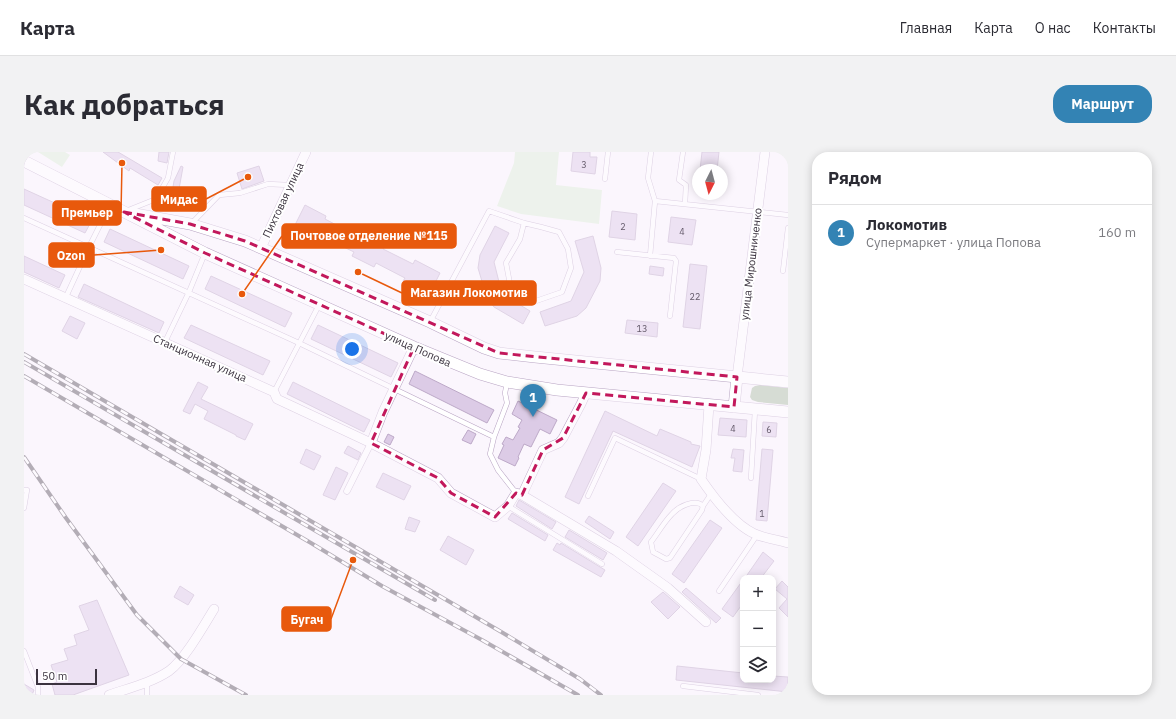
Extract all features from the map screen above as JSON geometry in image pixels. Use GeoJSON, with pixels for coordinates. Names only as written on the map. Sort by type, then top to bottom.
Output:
{"type":"FeatureCollection","features":[{"type":"Feature","properties":{"kind":"street","name":"Пихтовая улица"},"geometry":{"type":"LineString","coordinates":[[261,248],[289,185],[306,152]]}},
{"type":"Feature","properties":{"kind":"street","name":"улица Мирошниченко"},"geometry":{"type":"LineString","coordinates":[[737,377],[765,152]]}},
{"type":"Feature","properties":{"kind":"street","name":"улица Попова"},"geometry":{"type":"LineString","coordinates":[[24,161],[205,253],[319,305],[474,372],[507,382],[557,390],[788,412]]}},
{"type":"Feature","properties":{"kind":"street","name":"улица Попова"},"geometry":{"type":"LineString","coordinates":[[124,212],[190,224],[245,241],[430,322],[484,348],[499,353],[788,382]]}},
{"type":"Feature","properties":{"kind":"street","name":"Станционная улица"},"geometry":{"type":"LineString","coordinates":[[24,279],[65,299],[165,342],[274,392],[277,399],[371,443],[438,478],[452,493],[495,517],[508,506]]}},
{"type":"Feature","properties":{"kind":"street"},"geometry":{"type":"LineString","coordinates":[[347,491],[371,443],[383,412],[414,347]]}},
{"type":"Feature","properties":{"kind":"street"},"geometry":{"type":"LineString","coordinates":[[734,407],[737,377]]}},
{"type":"Feature","properties":{"kind":"street"},"geometry":{"type":"LineString","coordinates":[[508,506],[519,494],[543,450],[559,443],[563,438],[586,393]]}},
{"type":"Feature","properties":{"kind":"street"},"geometry":{"type":"LineString","coordinates":[[708,405],[706,450],[701,479],[711,494],[745,529],[757,535],[788,543]]}},
{"type":"Feature","properties":{"kind":"street"},"geometry":{"type":"LineString","coordinates":[[519,494],[616,551],[668,588],[706,622]]}},
{"type":"Feature","properties":{"kind":"street"},"geometry":{"type":"LineString","coordinates":[[109,695],[146,682],[169,671],[181,659],[214,609]]}},
{"type":"Feature","properties":{"kind":"lane"},"geometry":{"type":"LineString","coordinates":[[124,212],[156,199],[168,178],[173,152]]}},
{"type":"Feature","properties":{"kind":"lane"},"geometry":{"type":"LineString","coordinates":[[605,179],[608,152]]}},
{"type":"Feature","properties":{"kind":"lane"},"geometry":{"type":"LineString","coordinates":[[650,256],[655,201],[648,178],[651,152]]}},
{"type":"Feature","properties":{"kind":"lane"},"geometry":{"type":"LineString","coordinates":[[683,152],[679,180],[686,185],[685,204]]}},
{"type":"Feature","properties":{"kind":"lane"},"geometry":{"type":"LineString","coordinates":[[190,224],[219,195],[240,193],[268,184],[289,185]]}},
{"type":"Feature","properties":{"kind":"lane"},"geometry":{"type":"LineString","coordinates":[[655,201],[788,215]]}},
{"type":"Feature","properties":{"kind":"lane"},"geometry":{"type":"LineString","coordinates":[[65,299],[88,247],[110,205]]}},
{"type":"Feature","properties":{"kind":"lane"},"geometry":{"type":"LineString","coordinates":[[430,322],[489,211],[524,223],[559,232],[568,249],[571,268],[562,292],[536,301],[510,284],[506,263],[520,239],[524,223]]}},
{"type":"Feature","properties":{"kind":"lane"},"geometry":{"type":"LineString","coordinates":[[24,218],[299,343],[494,437]]}},
{"type":"Feature","properties":{"kind":"lane"},"geometry":{"type":"LineString","coordinates":[[783,271],[788,228]]}},
{"type":"Feature","properties":{"kind":"lane"},"geometry":{"type":"LineString","coordinates":[[616,252],[674,258],[676,261],[670,316]]}},
{"type":"Feature","properties":{"kind":"lane"},"geometry":{"type":"LineString","coordinates":[[165,342],[189,292],[205,253]]}},
{"type":"Feature","properties":{"kind":"lane"},"geometry":{"type":"LineString","coordinates":[[274,392],[319,305]]}},
{"type":"Feature","properties":{"kind":"lane"},"geometry":{"type":"LineString","coordinates":[[507,382],[505,393],[507,402],[494,437],[490,454],[498,470],[519,494]]}},
{"type":"Feature","properties":{"kind":"lane"},"geometry":{"type":"LineString","coordinates":[[751,478],[755,409]]}},
{"type":"Feature","properties":{"kind":"lane"},"geometry":{"type":"LineString","coordinates":[[588,496],[615,438],[701,479]]}},
{"type":"Feature","properties":{"kind":"lane"},"geometry":{"type":"LineString","coordinates":[[24,490],[27,490],[24,508]]}},
{"type":"Feature","properties":{"kind":"lane"},"geometry":{"type":"LineString","coordinates":[[703,506],[700,503],[690,503],[672,513],[651,542],[653,552],[666,559],[670,558],[711,494]]}},
{"type":"Feature","properties":{"kind":"lane"},"geometry":{"type":"LineString","coordinates":[[508,506],[602,564]]}},
{"type":"Feature","properties":{"kind":"lane"},"geometry":{"type":"LineString","coordinates":[[719,591],[757,535]]}},
{"type":"Feature","properties":{"kind":"lane"},"geometry":{"type":"LineString","coordinates":[[24,652],[38,688],[38,695]]}},
{"type":"Feature","properties":{"kind":"lane"},"geometry":{"type":"LineString","coordinates":[[146,682],[147,695]]}},
{"type":"Feature","properties":{"kind":"lane"},"geometry":{"type":"LineString","coordinates":[[682,686],[758,695]]}},
{"type":"Feature","properties":{"kind":"highlighted area"},"geometry":{"type":"Polygon","coordinates":[[[124,212],[190,224],[245,241],[499,353],[737,377],[734,407],[586,393],[563,438],[543,450],[522,495],[516,493],[495,517],[451,493],[438,478],[371,443],[414,347],[205,253],[124,212]]]}},
{"type":"Feature","properties":{"kind":"green space"},"geometry":{"type":"Polygon","coordinates":[[[38,152],[65,152],[70,155],[62,167],[38,152]]]}},
{"type":"Feature","properties":{"kind":"green space"},"geometry":{"type":"Polygon","coordinates":[[[515,152],[559,152],[556,185],[602,190],[599,224],[521,214],[497,206],[514,163],[515,152]]]}},
{"type":"Feature","properties":{"kind":"green space"},"geometry":{"type":"Polygon","coordinates":[[[760,385],[788,388],[788,405],[752,400],[750,397],[752,388],[760,385]]]}},
{"type":"Feature","properties":{"kind":"building"},"geometry":{"type":"Polygon","coordinates":[[[103,152],[118,152],[162,178],[158,185],[130,168],[129,171],[103,152]]]}},
{"type":"Feature","properties":{"kind":"building"},"geometry":{"type":"Polygon","coordinates":[[[159,152],[169,152],[167,163],[158,161],[159,152]]]}},
{"type":"Feature","properties":{"kind":"building"},"geometry":{"type":"Polygon","coordinates":[[[573,152],[590,152],[590,157],[597,157],[595,174],[571,171],[573,152]]]}},
{"type":"Feature","properties":{"kind":"building"},"geometry":{"type":"Polygon","coordinates":[[[702,152],[719,152],[718,164],[701,164],[702,152]]]}},
{"type":"Feature","properties":{"kind":"building"},"geometry":{"type":"Polygon","coordinates":[[[181,166],[183,167],[179,189],[173,187],[174,181],[181,166]]]}},
{"type":"Feature","properties":{"kind":"building"},"geometry":{"type":"Polygon","coordinates":[[[259,166],[264,181],[242,189],[237,173],[259,166]]]}},
{"type":"Feature","properties":{"kind":"building"},"geometry":{"type":"Polygon","coordinates":[[[24,189],[92,220],[85,233],[24,205],[24,189]]]}},
{"type":"Feature","properties":{"kind":"building"},"geometry":{"type":"Polygon","coordinates":[[[305,205],[326,216],[325,219],[361,238],[363,235],[385,245],[383,249],[413,264],[415,260],[440,273],[429,295],[403,281],[405,278],[376,263],[374,267],[352,256],[354,252],[317,234],[315,238],[294,227],[305,205]]]}},
{"type":"Feature","properties":{"kind":"building"},"geometry":{"type":"Polygon","coordinates":[[[612,211],[637,214],[635,240],[609,237],[612,211]]]}},
{"type":"Feature","properties":{"kind":"building"},"geometry":{"type":"Polygon","coordinates":[[[671,217],[696,220],[692,245],[668,242],[671,217]]]}},
{"type":"Feature","properties":{"kind":"building"},"geometry":{"type":"Polygon","coordinates":[[[495,226],[509,233],[494,262],[502,294],[530,311],[523,324],[494,307],[487,298],[478,268],[480,255],[495,226]]]}},
{"type":"Feature","properties":{"kind":"building"},"geometry":{"type":"Polygon","coordinates":[[[110,229],[189,266],[183,279],[104,242],[110,229]]]}},
{"type":"Feature","properties":{"kind":"building"},"geometry":{"type":"Polygon","coordinates":[[[593,236],[601,268],[600,281],[586,308],[577,316],[545,326],[540,312],[571,301],[584,272],[575,241],[593,236]]]}},
{"type":"Feature","properties":{"kind":"building"},"geometry":{"type":"Polygon","coordinates":[[[24,256],[65,275],[59,288],[24,272],[24,256]]]}},
{"type":"Feature","properties":{"kind":"building"},"geometry":{"type":"Polygon","coordinates":[[[690,264],[707,266],[700,329],[683,327],[690,264]]]}},
{"type":"Feature","properties":{"kind":"building"},"geometry":{"type":"Polygon","coordinates":[[[650,266],[664,268],[663,276],[649,274],[650,266]]]}},
{"type":"Feature","properties":{"kind":"building"},"geometry":{"type":"Polygon","coordinates":[[[211,276],[292,313],[285,327],[205,289],[211,276]]]}},
{"type":"Feature","properties":{"kind":"building"},"geometry":{"type":"Polygon","coordinates":[[[84,284],[164,322],[159,333],[78,297],[84,284]]]}},
{"type":"Feature","properties":{"kind":"building"},"geometry":{"type":"Polygon","coordinates":[[[70,316],[85,323],[77,339],[62,331],[70,316]]]}},
{"type":"Feature","properties":{"kind":"building"},"geometry":{"type":"Polygon","coordinates":[[[627,320],[658,323],[657,337],[625,333],[627,320]]]}},
{"type":"Feature","properties":{"kind":"building"},"geometry":{"type":"Polygon","coordinates":[[[191,325],[270,361],[263,375],[184,338],[191,325]]]}},
{"type":"Feature","properties":{"kind":"building"},"geometry":{"type":"Polygon","coordinates":[[[318,325],[398,363],[391,377],[311,339],[318,325]]]}},
{"type":"Feature","properties":{"kind":"building"},"geometry":{"type":"Polygon","coordinates":[[[415,371],[494,410],[487,423],[409,384],[415,371]]]}},
{"type":"Feature","properties":{"kind":"building"},"geometry":{"type":"Polygon","coordinates":[[[198,382],[208,387],[201,399],[253,424],[245,440],[204,419],[208,411],[195,404],[190,414],[183,411],[198,382]]]}},
{"type":"Feature","properties":{"kind":"building"},"geometry":{"type":"Polygon","coordinates":[[[293,382],[370,420],[364,432],[287,394],[293,382]]]}},
{"type":"Feature","properties":{"kind":"building"},"geometry":{"type":"Polygon","coordinates":[[[518,401],[557,420],[550,434],[540,429],[531,447],[524,444],[515,466],[498,458],[504,445],[502,444],[506,437],[513,440],[520,428],[518,427],[522,420],[512,414],[518,401]]]}},
{"type":"Feature","properties":{"kind":"building"},"geometry":{"type":"Polygon","coordinates":[[[605,411],[657,436],[660,429],[691,442],[691,444],[700,446],[692,467],[613,431],[579,504],[565,497],[605,411]]]}},
{"type":"Feature","properties":{"kind":"building"},"geometry":{"type":"Polygon","coordinates":[[[720,418],[747,420],[746,437],[718,435],[720,418]]]}},
{"type":"Feature","properties":{"kind":"building"},"geometry":{"type":"Polygon","coordinates":[[[763,422],[777,423],[776,437],[762,436],[763,422]]]}},
{"type":"Feature","properties":{"kind":"building"},"geometry":{"type":"Polygon","coordinates":[[[468,430],[476,434],[471,444],[462,440],[468,430]]]}},
{"type":"Feature","properties":{"kind":"building"},"geometry":{"type":"Polygon","coordinates":[[[388,434],[394,437],[390,445],[384,442],[388,434]]]}},
{"type":"Feature","properties":{"kind":"building"},"geometry":{"type":"Polygon","coordinates":[[[348,446],[361,453],[358,460],[344,453],[348,446]]]}},
{"type":"Feature","properties":{"kind":"building"},"geometry":{"type":"Polygon","coordinates":[[[306,449],[321,456],[314,470],[300,463],[306,449]]]}},
{"type":"Feature","properties":{"kind":"building"},"geometry":{"type":"Polygon","coordinates":[[[733,449],[744,450],[742,472],[733,471],[735,458],[731,458],[733,449]]]}},
{"type":"Feature","properties":{"kind":"building"},"geometry":{"type":"Polygon","coordinates":[[[762,449],[773,450],[767,521],[756,520],[762,449]]]}},
{"type":"Feature","properties":{"kind":"building"},"geometry":{"type":"Polygon","coordinates":[[[336,467],[348,473],[335,500],[323,495],[336,467]]]}},
{"type":"Feature","properties":{"kind":"building"},"geometry":{"type":"Polygon","coordinates":[[[383,473],[411,486],[404,500],[376,487],[383,473]]]}},
{"type":"Feature","properties":{"kind":"building"},"geometry":{"type":"Polygon","coordinates":[[[663,483],[676,491],[638,546],[626,537],[663,483]]]}},
{"type":"Feature","properties":{"kind":"building"},"geometry":{"type":"Polygon","coordinates":[[[519,500],[556,522],[552,529],[516,506],[519,500]]]}},
{"type":"Feature","properties":{"kind":"building"},"geometry":{"type":"Polygon","coordinates":[[[512,513],[548,535],[545,541],[508,519],[512,513]]]}},
{"type":"Feature","properties":{"kind":"building"},"geometry":{"type":"Polygon","coordinates":[[[589,516],[614,532],[610,539],[585,522],[589,516]]]}},
{"type":"Feature","properties":{"kind":"building"},"geometry":{"type":"Polygon","coordinates":[[[409,517],[420,521],[415,532],[405,529],[409,517]]]}},
{"type":"Feature","properties":{"kind":"building"},"geometry":{"type":"Polygon","coordinates":[[[710,520],[722,528],[684,583],[672,574],[710,520]]]}},
{"type":"Feature","properties":{"kind":"building"},"geometry":{"type":"Polygon","coordinates":[[[569,530],[607,553],[603,560],[565,537],[569,530]]]}},
{"type":"Feature","properties":{"kind":"building"},"geometry":{"type":"Polygon","coordinates":[[[448,536],[474,550],[466,565],[440,550],[448,536]]]}},
{"type":"Feature","properties":{"kind":"building"},"geometry":{"type":"Polygon","coordinates":[[[557,543],[560,545],[561,543],[605,570],[601,577],[553,550],[557,543]]]}},
{"type":"Feature","properties":{"kind":"building"},"geometry":{"type":"Polygon","coordinates":[[[763,552],[774,561],[763,575],[747,575],[763,552]]]}},
{"type":"Feature","properties":{"kind":"building"},"geometry":{"type":"Polygon","coordinates":[[[782,581],[788,587],[788,617],[779,608],[787,599],[776,590],[782,581]]]}},
{"type":"Feature","properties":{"kind":"building"},"geometry":{"type":"Polygon","coordinates":[[[740,584],[740,607],[733,617],[722,609],[740,584]]]}},
{"type":"Feature","properties":{"kind":"building"},"geometry":{"type":"Polygon","coordinates":[[[180,586],[194,595],[188,605],[174,597],[180,586]]]}},
{"type":"Feature","properties":{"kind":"building"},"geometry":{"type":"Polygon","coordinates":[[[686,588],[721,618],[716,623],[682,592],[686,588]]]}},
{"type":"Feature","properties":{"kind":"building"},"geometry":{"type":"Polygon","coordinates":[[[663,592],[680,607],[668,619],[651,602],[663,592]]]}},
{"type":"Feature","properties":{"kind":"building"},"geometry":{"type":"Polygon","coordinates":[[[97,600],[129,675],[73,695],[55,695],[52,684],[57,682],[51,665],[68,660],[64,649],[77,645],[74,635],[89,630],[79,606],[97,600]]]}},
{"type":"Feature","properties":{"kind":"building"},"geometry":{"type":"Polygon","coordinates":[[[677,666],[740,673],[740,683],[776,683],[776,676],[788,677],[788,692],[676,680],[677,666]]]}},
{"type":"Feature","properties":{"kind":"building"},"geometry":{"type":"Polygon","coordinates":[[[24,684],[34,690],[32,695],[24,695],[24,684]]]}},
{"type":"Feature","properties":{"kind":"railway"},"geometry":{"type":"LineString","coordinates":[[24,354],[498,630],[580,679],[601,695]]}},
{"type":"Feature","properties":{"kind":"railway"},"geometry":{"type":"LineString","coordinates":[[24,362],[435,600]]}},
{"type":"Feature","properties":{"kind":"railway"},"geometry":{"type":"LineString","coordinates":[[24,376],[382,586],[482,640],[578,695]]}},
{"type":"Feature","properties":{"kind":"railway"},"geometry":{"type":"LineString","coordinates":[[24,457],[66,518],[137,615],[181,659],[246,695]]}},
{"type":"Feature","properties":{"kind":"place","name":"Премьер"},"geometry":{"type":"Point","coordinates":[122,163]}},
{"type":"Feature","properties":{"kind":"place","name":"Мидас"},"geometry":{"type":"Point","coordinates":[248,177]}},
{"type":"Feature","properties":{"kind":"place","name":"Ozon"},"geometry":{"type":"Point","coordinates":[161,250]}},
{"type":"Feature","properties":{"kind":"place","name":"Магазин Локомотив"},"geometry":{"type":"Point","coordinates":[358,272]}},
{"type":"Feature","properties":{"kind":"place","name":"Почтовое отделение №115"},"geometry":{"type":"Point","coordinates":[242,294]}},
{"type":"Feature","properties":{"kind":"place","name":"Локомотив"},"geometry":{"type":"Point","coordinates":[533,417]}},
{"type":"Feature","properties":{"kind":"place","name":"Бугач"},"geometry":{"type":"Point","coordinates":[353,560]}}]}
